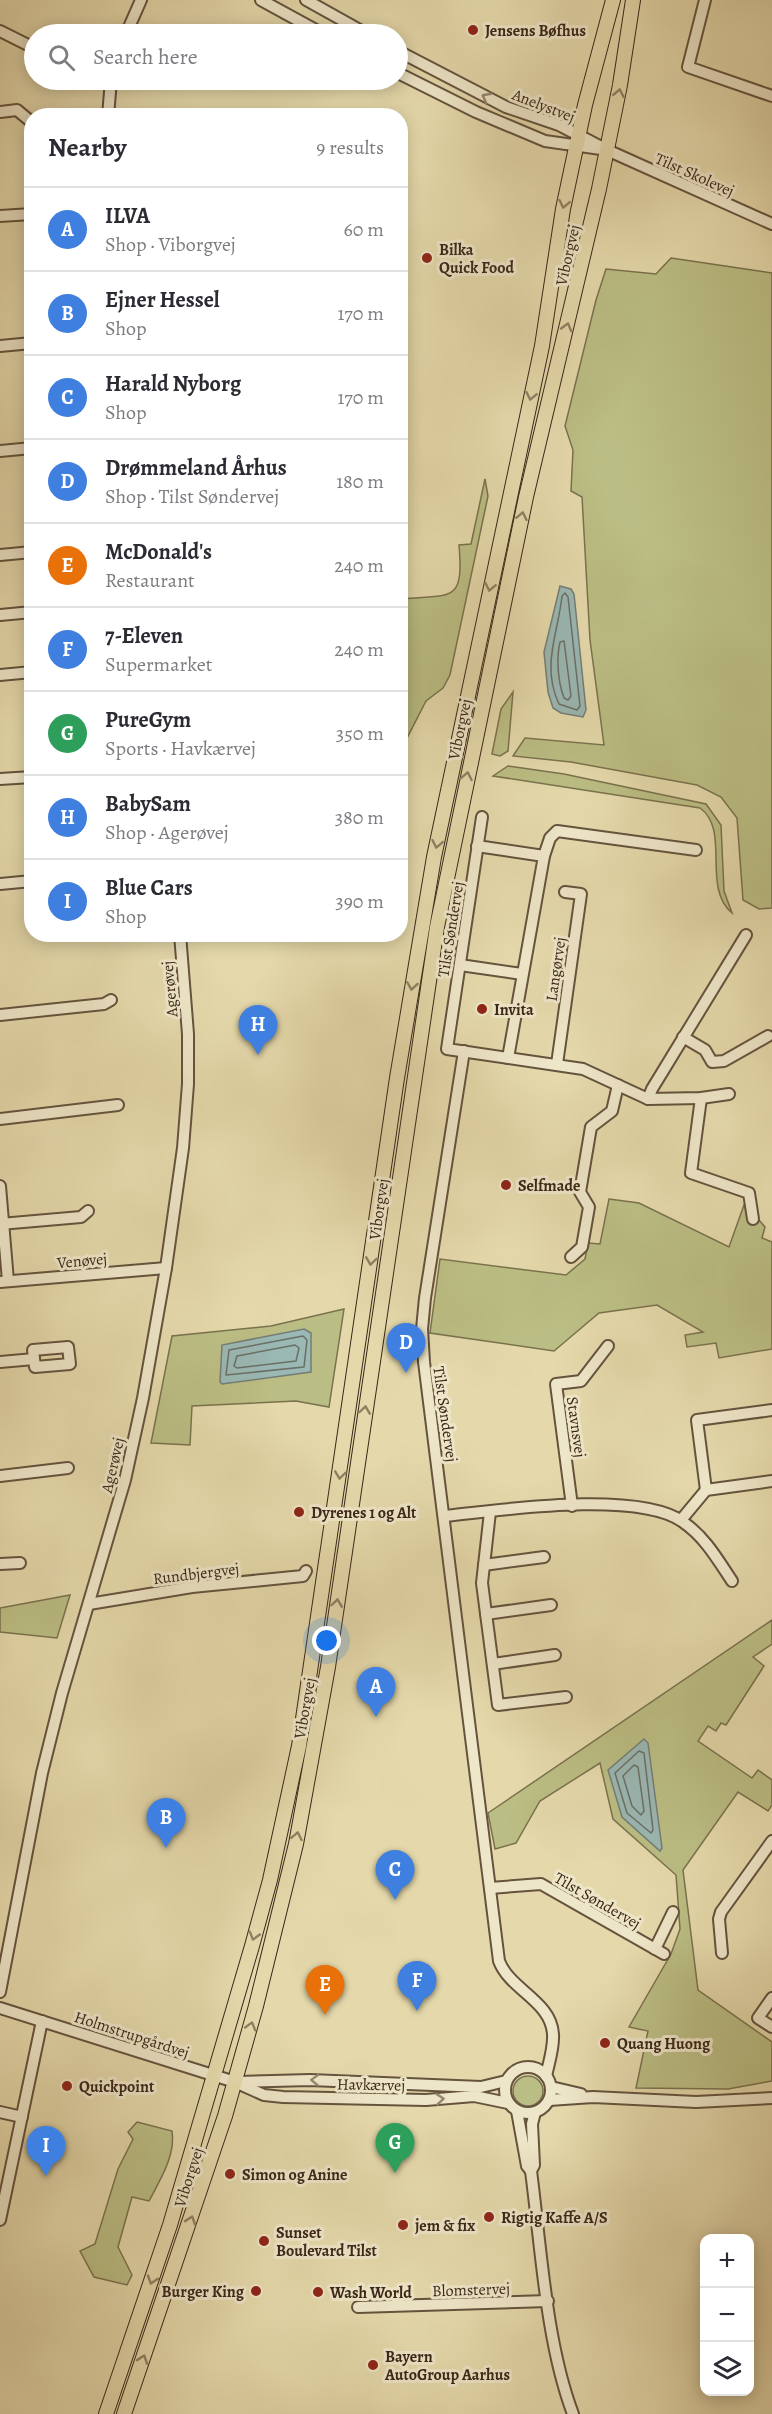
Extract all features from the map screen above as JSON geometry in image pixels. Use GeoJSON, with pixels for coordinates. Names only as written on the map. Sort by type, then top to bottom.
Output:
{"type":"FeatureCollection","features":[{"type":"Feature","properties":{"kind":"main road","name":"Viborgvej"},"geometry":{"type":"LineString","coordinates":[[106,2414],[170,2224],[214,2076],[270,1880],[299,1746],[426,904],[456,745],[542,346],[563,209],[613,0]]}},
{"type":"Feature","properties":{"kind":"main road","name":"Viborgvej"},"geometry":{"type":"LineString","coordinates":[[123,2414],[197,2202],[235,2082],[296,1844],[315,1744],[435,937],[543,420],[574,299],[607,150],[633,0]]}},
{"type":"Feature","properties":{"kind":"street"},"geometry":{"type":"LineString","coordinates":[[130,24],[141,0]]}},
{"type":"Feature","properties":{"kind":"street"},"geometry":{"type":"LineString","coordinates":[[261,0],[305,24]]}},
{"type":"Feature","properties":{"kind":"street"},"geometry":{"type":"LineString","coordinates":[[306,0],[349,24]]}},
{"type":"Feature","properties":{"kind":"street"},"geometry":{"type":"LineString","coordinates":[[705,0],[688,67],[772,96]]}},
{"type":"Feature","properties":{"kind":"street"},"geometry":{"type":"LineString","coordinates":[[0,31],[24,43]]}},
{"type":"Feature","properties":{"kind":"street","name":"Anelystvej"},"geometry":{"type":"LineString","coordinates":[[408,56],[506,107],[559,124],[578,141]]}},
{"type":"Feature","properties":{"kind":"street","name":"Anelystvej"},"geometry":{"type":"LineString","coordinates":[[408,78],[545,141],[578,141],[607,150]]}},
{"type":"Feature","properties":{"kind":"street"},"geometry":{"type":"LineString","coordinates":[[109,108],[110,90]]}},
{"type":"Feature","properties":{"kind":"street"},"geometry":{"type":"LineString","coordinates":[[0,112],[16,110],[24,116]]}},
{"type":"Feature","properties":{"kind":"street","name":"Tilst Skolevej"},"geometry":{"type":"LineString","coordinates":[[607,150],[772,224]]}},
{"type":"Feature","properties":{"kind":"street"},"geometry":{"type":"LineString","coordinates":[[0,216],[24,214]]}},
{"type":"Feature","properties":{"kind":"street"},"geometry":{"type":"LineString","coordinates":[[0,346],[24,344]]}},
{"type":"Feature","properties":{"kind":"street"},"geometry":{"type":"LineString","coordinates":[[0,451],[24,449]]}},
{"type":"Feature","properties":{"kind":"street"},"geometry":{"type":"LineString","coordinates":[[0,555],[24,553]]}},
{"type":"Feature","properties":{"kind":"street"},"geometry":{"type":"LineString","coordinates":[[0,615],[24,613]]}},
{"type":"Feature","properties":{"kind":"street"},"geometry":{"type":"LineString","coordinates":[[0,675],[24,673]]}},
{"type":"Feature","properties":{"kind":"street"},"geometry":{"type":"LineString","coordinates":[[0,779],[24,778]]}},
{"type":"Feature","properties":{"kind":"street","name":"Tilst Søndervej"},"geometry":{"type":"LineString","coordinates":[[482,816],[447,1049],[464,1051],[422,1329],[425,1372],[501,1968],[508,1979],[536,2002],[548,2016],[553,2035],[546,2076]]}},
{"type":"Feature","properties":{"kind":"street"},"geometry":{"type":"LineString","coordinates":[[508,1058],[544,856],[550,838],[557,831],[696,850]]}},
{"type":"Feature","properties":{"kind":"street"},"geometry":{"type":"LineString","coordinates":[[477,846],[544,856]]}},
{"type":"Feature","properties":{"kind":"street"},"geometry":{"type":"LineString","coordinates":[[0,884],[24,882]]}},
{"type":"Feature","properties":{"kind":"street","name":"Langørvej"},"geometry":{"type":"LineString","coordinates":[[557,1064],[581,894],[565,892]]}},
{"type":"Feature","properties":{"kind":"street"},"geometry":{"type":"LineString","coordinates":[[648,1099],[746,935]]}},
{"type":"Feature","properties":{"kind":"street","name":"Agerøvej"},"geometry":{"type":"LineString","coordinates":[[0,1992],[42,1773],[62,1693],[125,1480],[143,1398],[166,1268],[183,1148],[188,1084],[188,1034],[181,942]]}},
{"type":"Feature","properties":{"kind":"street"},"geometry":{"type":"LineString","coordinates":[[460,965],[522,974]]}},
{"type":"Feature","properties":{"kind":"street"},"geometry":{"type":"LineString","coordinates":[[0,1015],[104,1004],[111,999]]}},
{"type":"Feature","properties":{"kind":"street"},"geometry":{"type":"LineString","coordinates":[[683,1037],[705,1050],[712,1062],[724,1061],[768,1036]]}},
{"type":"Feature","properties":{"kind":"street"},"geometry":{"type":"LineString","coordinates":[[464,1051],[583,1069],[648,1099],[701,1098],[729,1094]]}},
{"type":"Feature","properties":{"kind":"street"},"geometry":{"type":"LineString","coordinates":[[571,1257],[582,1247],[589,1207],[580,1192],[591,1127],[612,1111],[618,1085]]}},
{"type":"Feature","properties":{"kind":"street"},"geometry":{"type":"LineString","coordinates":[[701,1098],[691,1173],[749,1192],[753,1219]]}},
{"type":"Feature","properties":{"kind":"street"},"geometry":{"type":"LineString","coordinates":[[0,1119],[118,1106]]}},
{"type":"Feature","properties":{"kind":"street"},"geometry":{"type":"LineString","coordinates":[[0,1186],[4,1282]]}},
{"type":"Feature","properties":{"kind":"street"},"geometry":{"type":"LineString","coordinates":[[2,1224],[81,1217],[88,1211]]}},
{"type":"Feature","properties":{"kind":"street","name":"Venøvej"},"geometry":{"type":"LineString","coordinates":[[4,1282],[166,1268]]}},
{"type":"Feature","properties":{"kind":"street","name":"Stavnsvej"},"geometry":{"type":"LineString","coordinates":[[572,1506],[556,1384],[581,1381],[608,1346]]}},
{"type":"Feature","properties":{"kind":"street"},"geometry":{"type":"LineString","coordinates":[[0,1362],[34,1359]]}},
{"type":"Feature","properties":{"kind":"street"},"geometry":{"type":"LineString","coordinates":[[706,1490],[697,1420],[772,1410]]}},
{"type":"Feature","properties":{"kind":"street"},"geometry":{"type":"LineString","coordinates":[[0,1476],[68,1468]]}},
{"type":"Feature","properties":{"kind":"street"},"geometry":{"type":"LineString","coordinates":[[681,1520],[706,1490],[772,1481]]}},
{"type":"Feature","properties":{"kind":"street"},"geometry":{"type":"LineString","coordinates":[[444,1516],[572,1506],[635,1505],[659,1510],[681,1520],[704,1540],[732,1581]]}},
{"type":"Feature","properties":{"kind":"street"},"geometry":{"type":"LineString","coordinates":[[490,1512],[482,1583],[498,1705],[566,1697]]}},
{"type":"Feature","properties":{"kind":"street"},"geometry":{"type":"LineString","coordinates":[[484,1565],[544,1557]]}},
{"type":"Feature","properties":{"kind":"street"},"geometry":{"type":"LineString","coordinates":[[0,1564],[20,1563]]}},
{"type":"Feature","properties":{"kind":"street","name":"Rundbjergvej"},"geometry":{"type":"LineString","coordinates":[[89,1604],[192,1587],[303,1576],[306,1572]]}},
{"type":"Feature","properties":{"kind":"street"},"geometry":{"type":"LineString","coordinates":[[486,1614],[551,1605]]}},
{"type":"Feature","properties":{"kind":"street"},"geometry":{"type":"LineString","coordinates":[[493,1664],[555,1655]]}},
{"type":"Feature","properties":{"kind":"street"},"geometry":{"type":"LineString","coordinates":[[722,1953],[719,1919],[721,1911],[772,1841]]}},
{"type":"Feature","properties":{"kind":"street","name":"Tilst Søndervej"},"geometry":{"type":"LineString","coordinates":[[489,1888],[541,1884],[659,1951],[673,1912]]}},
{"type":"Feature","properties":{"kind":"street"},"geometry":{"type":"LineString","coordinates":[[772,1998],[758,2018],[772,2027]]}},
{"type":"Feature","properties":{"kind":"street","name":"Holmstrupgårdvej"},"geometry":{"type":"LineString","coordinates":[[0,2008],[214,2076]]}},
{"type":"Feature","properties":{"kind":"street"},"geometry":{"type":"LineString","coordinates":[[0,2220],[42,2021]]}},
{"type":"Feature","properties":{"kind":"street"},"geometry":{"type":"LineString","coordinates":[[536,2068],[552,2048]]}},
{"type":"Feature","properties":{"kind":"street"},"geometry":{"type":"LineString","coordinates":[[549,2100],[551,2087],[546,2076],[536,2068],[518,2069],[506,2080],[504,2092],[508,2103],[517,2111],[527,2166],[531,2171],[559,2368],[573,2414]]}},
{"type":"Feature","properties":{"kind":"street","name":"Havkærvej"},"geometry":{"type":"LineString","coordinates":[[214,2076],[235,2082],[264,2095],[283,2097],[426,2100],[474,2096],[493,2097],[508,2103]]}},
{"type":"Feature","properties":{"kind":"street","name":"Havkærvej"},"geometry":{"type":"LineString","coordinates":[[235,2082],[310,2080],[481,2087],[506,2080]]}},
{"type":"Feature","properties":{"kind":"street"},"geometry":{"type":"LineString","coordinates":[[551,2087],[593,2097]]}},
{"type":"Feature","properties":{"kind":"street"},"geometry":{"type":"LineString","coordinates":[[751,2098],[772,2093]]}},
{"type":"Feature","properties":{"kind":"street"},"geometry":{"type":"LineString","coordinates":[[531,2171],[534,2165],[532,2124],[535,2112],[549,2100],[593,2097],[696,2102],[772,2098]]}},
{"type":"Feature","properties":{"kind":"street"},"geometry":{"type":"LineString","coordinates":[[517,2111],[535,2112]]}},
{"type":"Feature","properties":{"kind":"street"},"geometry":{"type":"LineString","coordinates":[[0,2112],[21,2117]]}},
{"type":"Feature","properties":{"kind":"street","name":"Blomstervej"},"geometry":{"type":"LineString","coordinates":[[358,2307],[548,2301]]}},
{"type":"Feature","properties":{"kind":"green space"},"geometry":{"type":"Polygon","coordinates":[[[671,258],[772,273],[772,908],[759,909],[743,900],[737,818],[721,797],[697,785],[571,762],[513,756],[525,738],[604,745],[590,640],[582,497],[571,491],[573,450],[565,426],[596,300],[606,269],[656,274],[671,258]]]}},
{"type":"Feature","properties":{"kind":"green space"},"geometry":{"type":"Polygon","coordinates":[[[485,479],[488,496],[450,675],[443,688],[426,701],[408,736],[408,599],[432,597],[451,592],[456,587],[459,578],[459,545],[471,544],[485,479]]]}},
{"type":"Feature","properties":{"kind":"green space"},"geometry":{"type":"Polygon","coordinates":[[[513,692],[508,751],[500,756],[492,754],[501,709],[513,692]]]}},
{"type":"Feature","properties":{"kind":"green space"},"geometry":{"type":"Polygon","coordinates":[[[508,766],[564,774],[706,804],[721,825],[724,891],[732,913],[723,902],[718,889],[714,830],[709,818],[700,808],[493,776],[508,766]]]}},
{"type":"Feature","properties":{"kind":"green space"},"geometry":{"type":"Polygon","coordinates":[[[609,1199],[639,1203],[729,1247],[744,1205],[747,1206],[765,1227],[762,1238],[772,1242],[772,1349],[719,1358],[716,1343],[687,1347],[685,1335],[703,1332],[657,1305],[599,1313],[554,1351],[430,1333],[440,1259],[566,1275],[585,1259],[588,1243],[600,1244],[609,1199]]]}},
{"type":"Feature","properties":{"kind":"green space"},"geometry":{"type":"Polygon","coordinates":[[[344,1309],[329,1407],[296,1401],[192,1406],[190,1445],[151,1443],[172,1336],[271,1326],[344,1309]]]}},
{"type":"Feature","properties":{"kind":"green space"},"geometry":{"type":"Polygon","coordinates":[[[70,1595],[57,1638],[0,1632],[0,1608],[70,1595]]]}},
{"type":"Feature","properties":{"kind":"green space"},"geometry":{"type":"Polygon","coordinates":[[[772,1620],[772,1644],[753,1657],[764,1666],[726,1725],[721,1723],[716,1731],[708,1726],[698,1741],[752,1778],[758,1770],[772,1780],[772,1805],[768,1811],[738,1792],[683,1870],[698,1990],[772,2042],[772,2081],[728,2089],[636,2088],[648,2031],[629,2027],[671,1954],[680,1929],[676,1875],[613,1819],[600,1763],[540,1801],[516,1843],[495,1849],[488,1813],[772,1620]]]}},
{"type":"Feature","properties":{"kind":"green space"},"geometry":{"type":"Polygon","coordinates":[[[528,2076],[539,2080],[543,2091],[539,2102],[528,2106],[517,2102],[513,2091],[517,2080],[528,2076]]]}},
{"type":"Feature","properties":{"kind":"green space"},"geometry":{"type":"Polygon","coordinates":[[[137,2122],[172,2131],[173,2140],[166,2167],[149,2201],[132,2197],[118,2247],[132,2275],[127,2285],[94,2277],[80,2251],[95,2244],[118,2169],[133,2139],[128,2132],[137,2122]]]}},
{"type":"Feature","properties":{"kind":"water"},"geometry":{"type":"Polygon","coordinates":[[[560,586],[571,589],[574,594],[586,710],[583,717],[561,713],[553,708],[548,692],[544,652],[560,586]]]}},
{"type":"Feature","properties":{"kind":"water"},"geometry":{"type":"Polygon","coordinates":[[[304,1329],[311,1333],[311,1372],[222,1384],[220,1382],[222,1345],[304,1329]]]}},
{"type":"Feature","properties":{"kind":"water"},"geometry":{"type":"Polygon","coordinates":[[[644,1739],[648,1743],[662,1848],[660,1851],[622,1817],[608,1770],[644,1739]]]}},
{"type":"Feature","properties":{"kind":"place","name":"Jensens Bøfhus"},"geometry":{"type":"Point","coordinates":[473,30]}},
{"type":"Feature","properties":{"kind":"place","name":"Bilka Quick Food"},"geometry":{"type":"Point","coordinates":[427,258]}},
{"type":"Feature","properties":{"kind":"place","name":"Invita"},"geometry":{"type":"Point","coordinates":[482,1009]}},
{"type":"Feature","properties":{"kind":"place","name":"BabySam"},"geometry":{"type":"Point","coordinates":[258,1055]}},
{"type":"Feature","properties":{"kind":"place","name":"Selfmade"},"geometry":{"type":"Point","coordinates":[506,1185]}},
{"type":"Feature","properties":{"kind":"place","name":"Drømmeland Århus"},"geometry":{"type":"Point","coordinates":[406,1373]}},
{"type":"Feature","properties":{"kind":"place","name":"Dyrenes 1 og Alt"},"geometry":{"type":"Point","coordinates":[299,1512]}},
{"type":"Feature","properties":{"kind":"place","name":"ILVA"},"geometry":{"type":"Point","coordinates":[376,1717]}},
{"type":"Feature","properties":{"kind":"place","name":"Ejner Hessel"},"geometry":{"type":"Point","coordinates":[166,1848]}},
{"type":"Feature","properties":{"kind":"place","name":"Harald Nyborg"},"geometry":{"type":"Point","coordinates":[395,1900]}},
{"type":"Feature","properties":{"kind":"place","name":"7-Eleven"},"geometry":{"type":"Point","coordinates":[417,2011]}},
{"type":"Feature","properties":{"kind":"place","name":"McDonald's"},"geometry":{"type":"Point","coordinates":[325,2015]}},
{"type":"Feature","properties":{"kind":"place","name":"Quang Huong"},"geometry":{"type":"Point","coordinates":[605,2043]}},
{"type":"Feature","properties":{"kind":"place","name":"Quickpoint"},"geometry":{"type":"Point","coordinates":[67,2086]}},
{"type":"Feature","properties":{"kind":"place","name":"PureGym"},"geometry":{"type":"Point","coordinates":[395,2173]}},
{"type":"Feature","properties":{"kind":"place","name":"Simon og Anine"},"geometry":{"type":"Point","coordinates":[230,2174]}},
{"type":"Feature","properties":{"kind":"place","name":"Blue Cars"},"geometry":{"type":"Point","coordinates":[46,2176]}},
{"type":"Feature","properties":{"kind":"place","name":"Rigtig Kaffe A/S"},"geometry":{"type":"Point","coordinates":[489,2217]}},
{"type":"Feature","properties":{"kind":"place","name":"jem & fix"},"geometry":{"type":"Point","coordinates":[403,2225]}},
{"type":"Feature","properties":{"kind":"place","name":"Sunset Boulevard Tilst"},"geometry":{"type":"Point","coordinates":[264,2241]}},
{"type":"Feature","properties":{"kind":"place","name":"Burger King"},"geometry":{"type":"Point","coordinates":[256,2291]}},
{"type":"Feature","properties":{"kind":"place","name":"Wash World"},"geometry":{"type":"Point","coordinates":[318,2292]}},
{"type":"Feature","properties":{"kind":"place","name":"Bayern AutoGroup Aarhus"},"geometry":{"type":"Point","coordinates":[373,2365]}}]}
